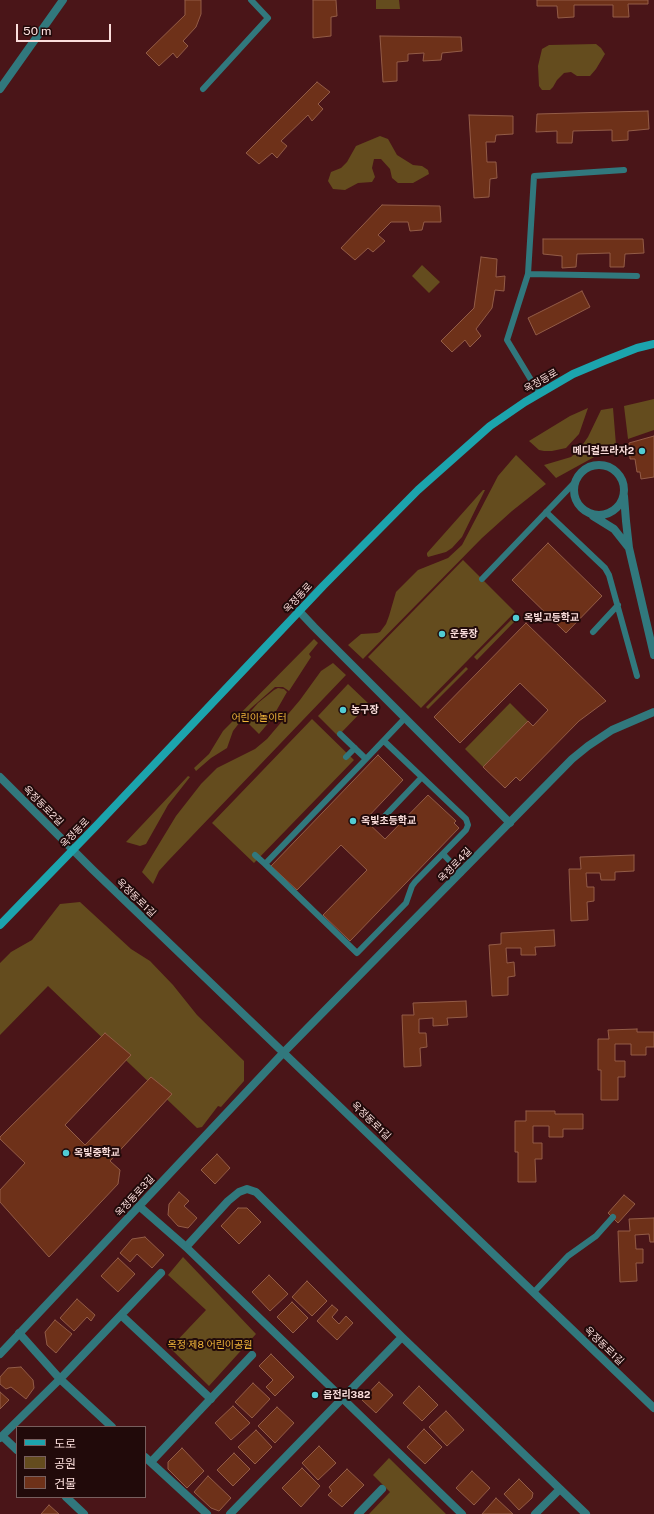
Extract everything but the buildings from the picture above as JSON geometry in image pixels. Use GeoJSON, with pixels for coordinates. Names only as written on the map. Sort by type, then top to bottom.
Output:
{"type":"FeatureCollection","features":[{"type":"Feature","properties":{"kind":"street"},"geometry":{"type":"LineString","coordinates":[[0,89],[62,0]]}},
{"type":"Feature","properties":{"kind":"street","name":"옥정동로"},"geometry":{"type":"LineString","coordinates":[[0,925],[299,611],[418,490],[490,426],[539,393],[573,374],[637,348],[654,344]]}},
{"type":"Feature","properties":{"kind":"street"},"geometry":{"type":"LineString","coordinates":[[629,548],[614,529],[579,506],[575,497],[574,488],[576,481],[583,470],[595,465],[604,465],[620,475],[623,482],[629,548],[654,655]]}},
{"type":"Feature","properties":{"kind":"street"},"geometry":{"type":"LineString","coordinates":[[586,512],[605,515],[618,506],[623,498],[624,491]]}},
{"type":"Feature","properties":{"kind":"street"},"geometry":{"type":"LineString","coordinates":[[299,611],[510,823]]}},
{"type":"Feature","properties":{"kind":"street","name":"옥정로4길"},"geometry":{"type":"LineString","coordinates":[[284,1052],[572,759],[612,730],[654,712]]}},
{"type":"Feature","properties":{"kind":"street","name":"옥정동로2길"},"geometry":{"type":"LineString","coordinates":[[0,776],[72,850]]}},
{"type":"Feature","properties":{"kind":"street","name":"옥정동로1길"},"geometry":{"type":"LineString","coordinates":[[72,850],[654,1408]]}},
{"type":"Feature","properties":{"kind":"street","name":"옥정동로3길"},"geometry":{"type":"LineString","coordinates":[[0,1354],[284,1052]]}},
{"type":"Feature","properties":{"kind":"street"},"geometry":{"type":"LineString","coordinates":[[186,1247],[228,1201],[239,1192],[247,1189],[256,1192],[402,1337],[586,1514]]}},
{"type":"Feature","properties":{"kind":"street"},"geometry":{"type":"LineString","coordinates":[[139,1206],[186,1247],[462,1514]]}},
{"type":"Feature","properties":{"kind":"street"},"geometry":{"type":"LineString","coordinates":[[16,1449],[1,1437],[60,1379],[161,1273]]}},
{"type":"Feature","properties":{"kind":"street"},"geometry":{"type":"LineString","coordinates":[[121,1315],[211,1399]]}},
{"type":"Feature","properties":{"kind":"street"},"geometry":{"type":"LineString","coordinates":[[20,1334],[60,1379],[111,1426]]}},
{"type":"Feature","properties":{"kind":"street"},"geometry":{"type":"LineString","coordinates":[[230,1514],[402,1337]]}},
{"type":"Feature","properties":{"kind":"street"},"geometry":{"type":"LineString","coordinates":[[207,1514],[148,1460],[211,1399],[252,1355]]}},
{"type":"Feature","properties":{"kind":"street"},"geometry":{"type":"LineString","coordinates":[[358,1514],[382,1489]]}},
{"type":"Feature","properties":{"kind":"street"},"geometry":{"type":"LineString","coordinates":[[535,1514],[560,1489]]}},
{"type":"Feature","properties":{"kind":"street"},"geometry":{"type":"LineString","coordinates":[[67,1498],[84,1514]]}},
{"type":"Feature","properties":{"kind":"lane"},"geometry":{"type":"LineString","coordinates":[[203,89],[268,18],[252,0]]}},
{"type":"Feature","properties":{"kind":"lane"},"geometry":{"type":"LineString","coordinates":[[539,393],[507,340],[528,274],[534,176],[624,170]]}},
{"type":"Feature","properties":{"kind":"lane"},"geometry":{"type":"LineString","coordinates":[[528,274],[637,276]]}},
{"type":"Feature","properties":{"kind":"lane"},"geometry":{"type":"LineString","coordinates":[[482,579],[576,481]]}},
{"type":"Feature","properties":{"kind":"lane"},"geometry":{"type":"LineString","coordinates":[[546,512],[605,568],[612,581],[637,676]]}},
{"type":"Feature","properties":{"kind":"lane"},"geometry":{"type":"LineString","coordinates":[[592,632],[618,605]]}},
{"type":"Feature","properties":{"kind":"lane"},"geometry":{"type":"LineString","coordinates":[[265,864],[405,718]]}},
{"type":"Feature","properties":{"kind":"lane"},"geometry":{"type":"LineString","coordinates":[[340,734],[366,759]]}},
{"type":"Feature","properties":{"kind":"lane"},"geometry":{"type":"LineString","coordinates":[[255,855],[357,953],[406,903],[415,882],[466,830],[468,821],[384,741]]}},
{"type":"Feature","properties":{"kind":"lane"},"geometry":{"type":"LineString","coordinates":[[346,757],[355,748]]}},
{"type":"Feature","properties":{"kind":"lane"},"geometry":{"type":"LineString","coordinates":[[381,820],[422,777]]}},
{"type":"Feature","properties":{"kind":"lane"},"geometry":{"type":"LineString","coordinates":[[443,854],[461,873]]}},
{"type":"Feature","properties":{"kind":"lane"},"geometry":{"type":"LineString","coordinates":[[534,1292],[568,1256],[596,1236],[613,1218]]}},
{"type":"Feature","properties":{"kind":"green space"},"geometry":{"type":"Polygon","coordinates":[[[376,0],[399,0],[400,9],[376,9],[376,0]]]}},
{"type":"Feature","properties":{"kind":"green space"},"geometry":{"type":"Polygon","coordinates":[[[596,44],[605,54],[590,76],[577,76],[571,72],[564,73],[550,90],[542,90],[539,86],[538,66],[542,49],[549,45],[596,44]]]}},
{"type":"Feature","properties":{"kind":"green space"},"geometry":{"type":"Polygon","coordinates":[[[380,136],[388,139],[397,155],[413,165],[422,166],[428,170],[429,174],[413,183],[398,183],[392,178],[390,169],[381,159],[374,159],[372,168],[375,177],[372,182],[358,183],[345,190],[333,189],[328,181],[331,172],[341,168],[347,162],[356,146],[380,136]]]}},
{"type":"Feature","properties":{"kind":"green space"},"geometry":{"type":"Polygon","coordinates":[[[422,265],[440,282],[429,293],[412,276],[422,265]]]}},
{"type":"Feature","properties":{"kind":"green space"},"geometry":{"type":"Polygon","coordinates":[[[654,399],[654,430],[628,439],[624,406],[654,399]]]}},
{"type":"Feature","properties":{"kind":"green space"},"geometry":{"type":"Polygon","coordinates":[[[588,408],[579,434],[566,448],[544,451],[539,450],[529,441],[570,416],[588,408]]]}},
{"type":"Feature","properties":{"kind":"green space"},"geometry":{"type":"Polygon","coordinates":[[[613,408],[616,445],[556,478],[544,465],[571,457],[579,450],[588,437],[601,410],[613,408]]]}},
{"type":"Feature","properties":{"kind":"green space"},"geometry":{"type":"Polygon","coordinates":[[[516,455],[546,484],[512,511],[482,538],[363,659],[348,645],[361,634],[380,632],[386,624],[396,592],[418,570],[448,558],[462,545],[498,476],[516,455]]]}},
{"type":"Feature","properties":{"kind":"green space"},"geometry":{"type":"Polygon","coordinates":[[[483,490],[485,490],[462,537],[446,552],[428,557],[427,553],[483,490]]]}},
{"type":"Feature","properties":{"kind":"green space","name":"운동장"},"geometry":{"type":"Polygon","coordinates":[[[463,560],[515,612],[421,708],[368,657],[463,560]]]}},
{"type":"Feature","properties":{"kind":"green space"},"geometry":{"type":"Polygon","coordinates":[[[514,617],[516,620],[477,660],[474,657],[514,617]]]}},
{"type":"Feature","properties":{"kind":"green space"},"geometry":{"type":"Polygon","coordinates":[[[314,639],[318,643],[309,654],[311,657],[289,691],[283,687],[275,687],[250,709],[233,731],[227,748],[211,758],[196,771],[194,768],[209,754],[223,731],[314,639]]]}},
{"type":"Feature","properties":{"kind":"green space"},"geometry":{"type":"Polygon","coordinates":[[[333,663],[346,675],[168,861],[159,871],[153,884],[142,872],[176,816],[201,784],[217,768],[255,749],[267,739],[300,700],[321,671],[333,663]]]}},
{"type":"Feature","properties":{"kind":"green space"},"geometry":{"type":"Polygon","coordinates":[[[466,667],[468,669],[428,709],[426,707],[466,667]]]}},
{"type":"Feature","properties":{"kind":"green space","name":"농구장"},"geometry":{"type":"Polygon","coordinates":[[[348,684],[369,704],[338,736],[318,716],[348,684]]]}},
{"type":"Feature","properties":{"kind":"green space","name":"어린이놀이터"},"geometry":{"type":"Polygon","coordinates":[[[278,688],[284,689],[287,692],[271,720],[259,734],[244,719],[258,703],[278,688]]]}},
{"type":"Feature","properties":{"kind":"green space"},"geometry":{"type":"Polygon","coordinates":[[[510,703],[528,721],[483,767],[465,749],[510,703]]]}},
{"type":"Feature","properties":{"kind":"green space"},"geometry":{"type":"Polygon","coordinates":[[[312,719],[354,760],[254,863],[212,823],[312,719]]]}},
{"type":"Feature","properties":{"kind":"green space"},"geometry":{"type":"Polygon","coordinates":[[[188,776],[190,777],[168,805],[146,844],[140,846],[126,842],[188,776]]]}},
{"type":"Feature","properties":{"kind":"green space"},"geometry":{"type":"Polygon","coordinates":[[[80,902],[131,949],[150,961],[173,985],[197,1015],[244,1061],[244,1081],[221,1107],[218,1106],[202,1127],[197,1128],[48,986],[0,1035],[0,963],[11,952],[32,940],[60,904],[80,902]]]}},
{"type":"Feature","properties":{"kind":"green space","name":"옥정 제8 어린이공원"},"geometry":{"type":"Polygon","coordinates":[[[183,1257],[256,1334],[209,1386],[170,1348],[206,1310],[168,1275],[183,1257]]]}},
{"type":"Feature","properties":{"kind":"green space"},"geometry":{"type":"Polygon","coordinates":[[[389,1458],[446,1514],[369,1514],[390,1492],[373,1475],[389,1458]]]}},
{"type":"Feature","properties":{"kind":"place","name":"메디컬프라자2"},"geometry":{"type":"Point","coordinates":[642,451]}},
{"type":"Feature","properties":{"kind":"place","name":"옥빛고등학교"},"geometry":{"type":"Point","coordinates":[516,618]}},
{"type":"Feature","properties":{"kind":"place","name":"운동장"},"geometry":{"type":"Point","coordinates":[442,634]}},
{"type":"Feature","properties":{"kind":"place","name":"농구장"},"geometry":{"type":"Point","coordinates":[343,710]}},
{"type":"Feature","properties":{"kind":"place","name":"옥빛초등학교"},"geometry":{"type":"Point","coordinates":[353,821]}},
{"type":"Feature","properties":{"kind":"place","name":"옥빛중학교"},"geometry":{"type":"Point","coordinates":[66,1153]}},
{"type":"Feature","properties":{"kind":"place","name":"읍전리382"},"geometry":{"type":"Point","coordinates":[315,1395]}}]}
